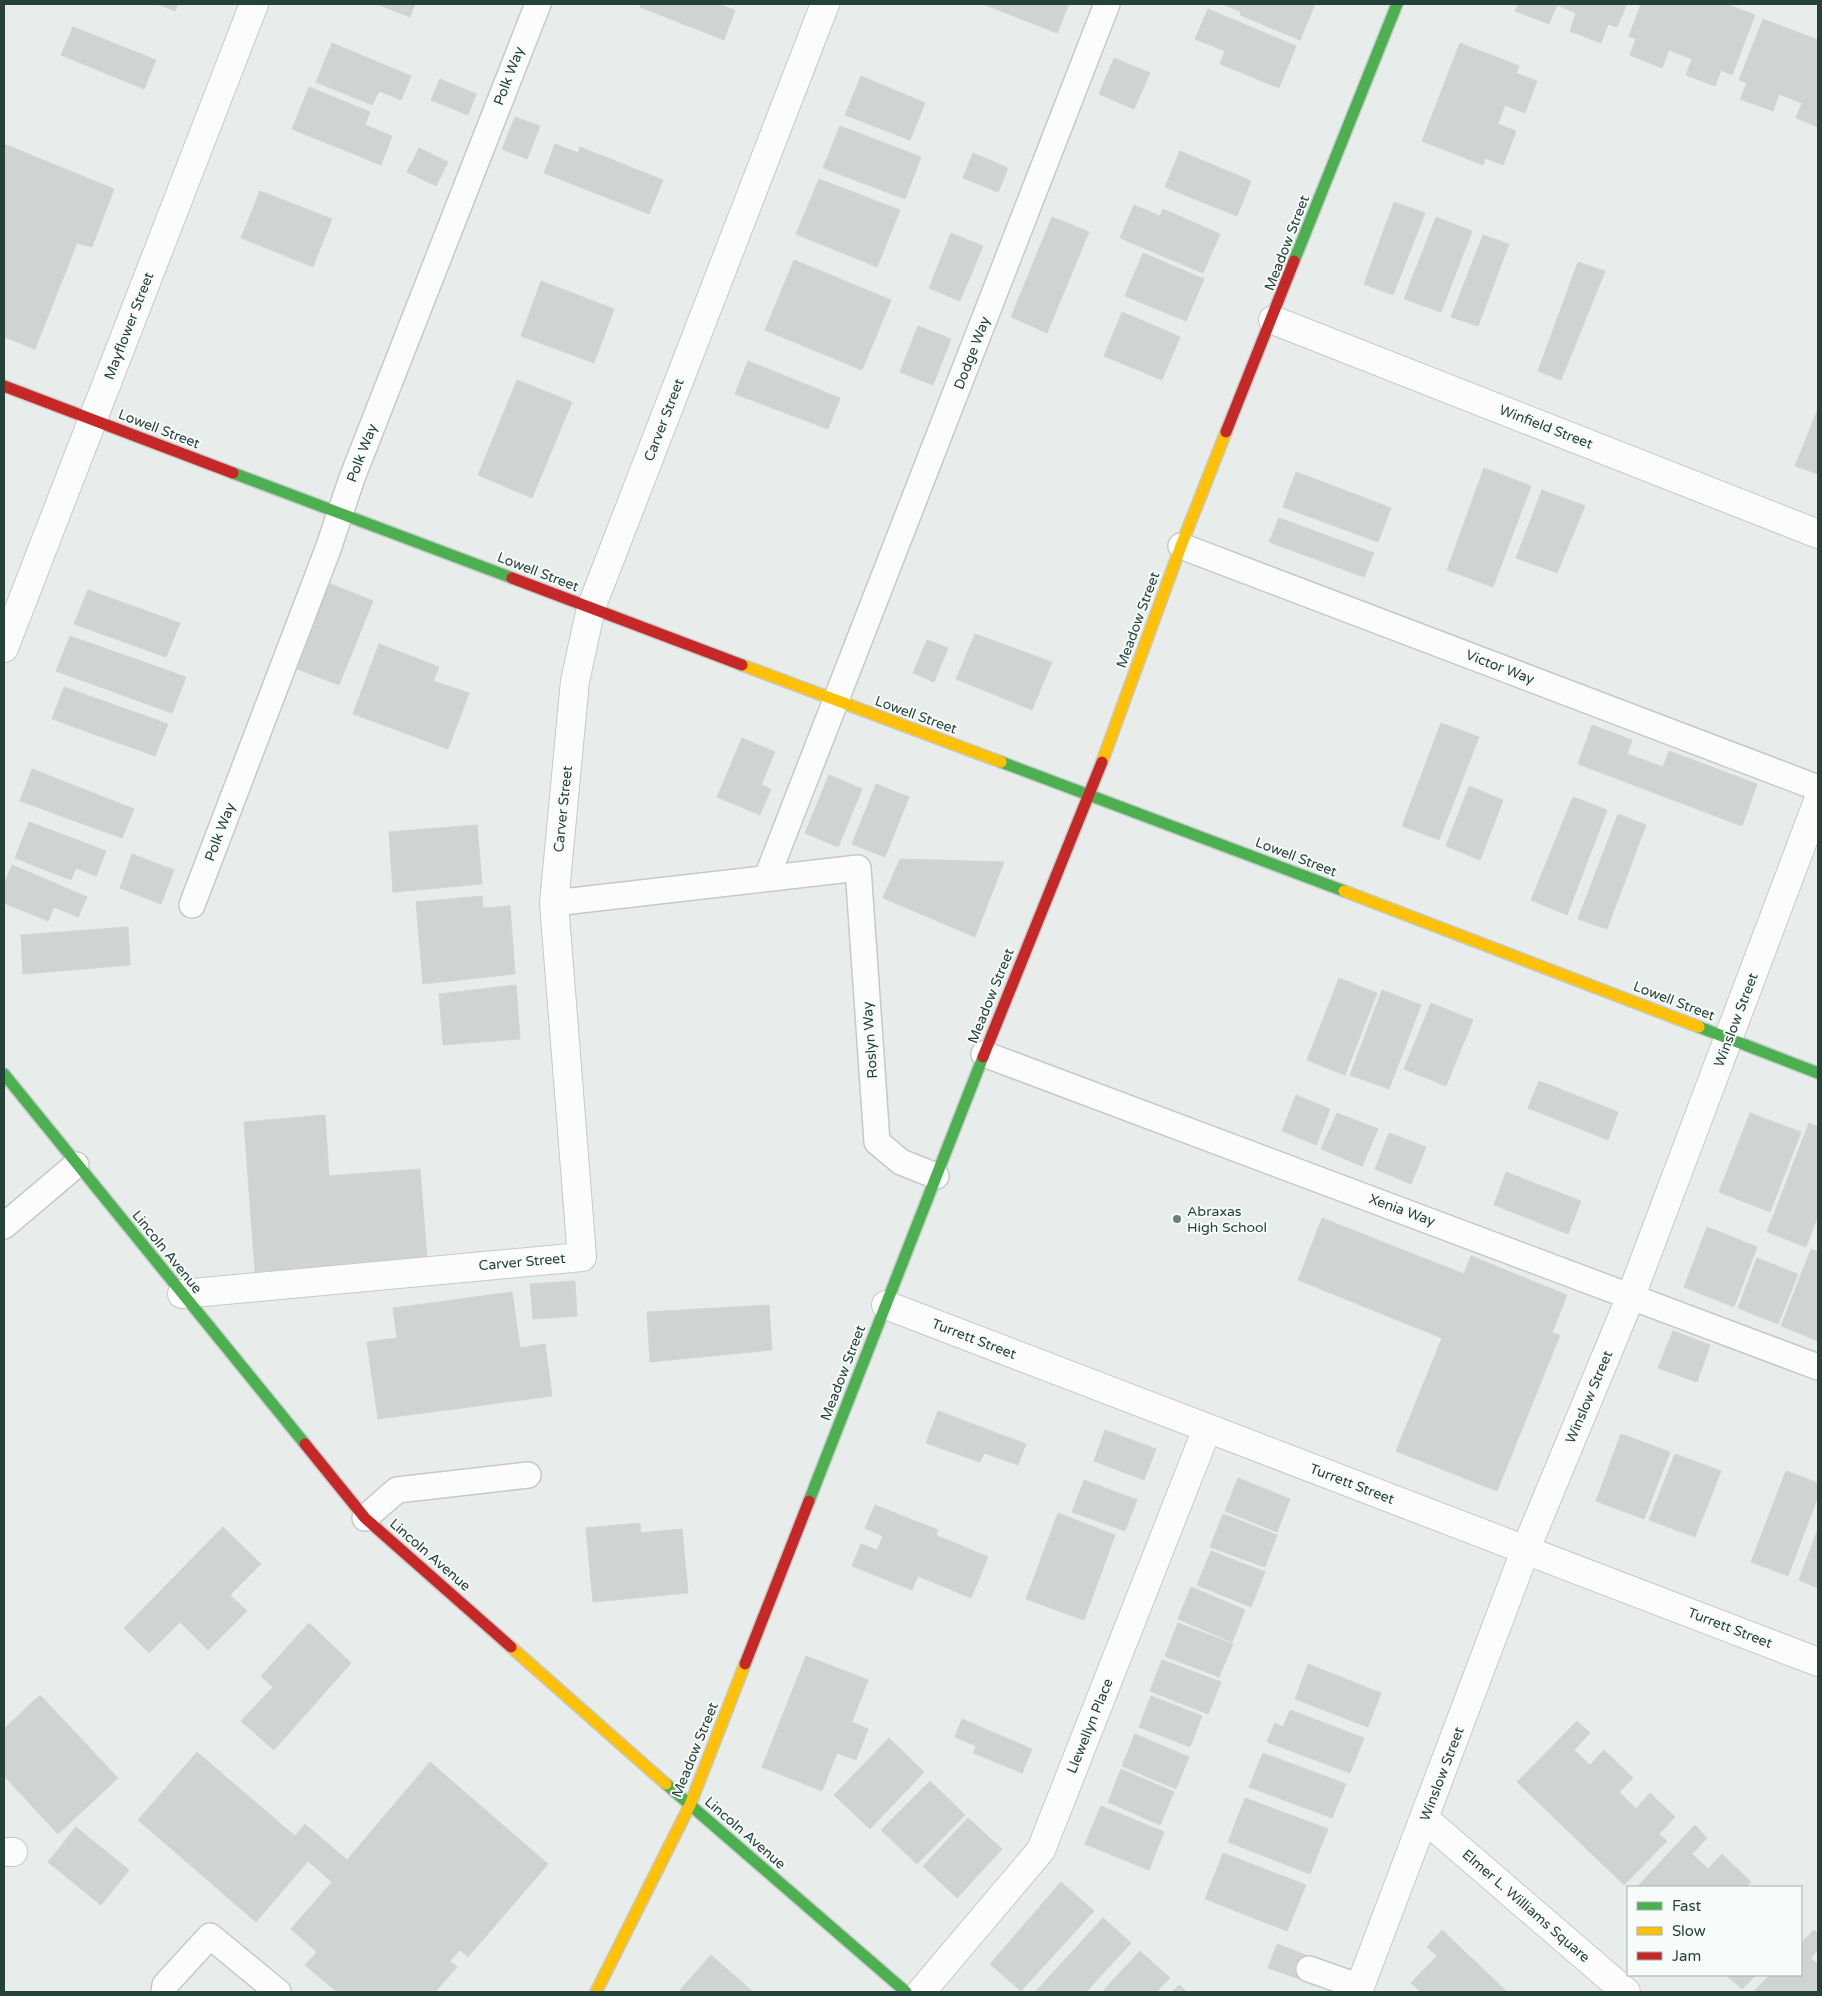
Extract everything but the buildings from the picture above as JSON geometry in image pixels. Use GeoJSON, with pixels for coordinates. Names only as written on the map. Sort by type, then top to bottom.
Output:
{"type":"FeatureCollection","features":[{"type":"Feature","properties":{"kind":"street","name":"Mayflower Street"},"geometry":{"type":"LineString","coordinates":[[4,648],[254,4]]}},
{"type":"Feature","properties":{"kind":"street","name":"Carver Street"},"geometry":{"type":"LineString","coordinates":[[182,1294],[582,1257],[554,903],[575,681],[591,608],[825,4]]}},
{"type":"Feature","properties":{"kind":"street","name":"Meadow Street"},"geometry":{"type":"LineString","coordinates":[[596,1992],[690,1805],[984,1054],[1090,794],[1182,546],[1397,4]]}},
{"type":"Feature","properties":{"kind":"street","name":"Winfield Street"},"geometry":{"type":"LineString","coordinates":[[1273,320],[1818,534]]}},
{"type":"Feature","properties":{"kind":"street","name":"Lowell Street"},"geometry":{"type":"LineString","coordinates":[[4,386],[837,701],[1090,794],[1818,1073]]}},
{"type":"Feature","properties":{"kind":"street","name":"Winslow Street"},"geometry":{"type":"LineString","coordinates":[[1359,1990],[1525,1551],[1631,1296],[1818,801]]}},
{"type":"Feature","properties":{"kind":"street","name":"Lincoln Avenue"},"geometry":{"type":"LineString","coordinates":[[4,1074],[76,1165],[365,1518],[690,1805],[906,1992]]}},
{"type":"Feature","properties":{"kind":"street","name":"Turrett Street"},"geometry":{"type":"LineString","coordinates":[[886,1306],[1818,1662]]}},
{"type":"Feature","properties":{"kind":"street","name":"Llewellyn Place"},"geometry":{"type":"LineString","coordinates":[[921,1992],[1041,1850],[1207,1429]]}},
{"type":"Feature","properties":{"kind":"street","name":"Elmer L. Williams Square"},"geometry":{"type":"LineString","coordinates":[[1425,1819],[1626,1992]]}},
{"type":"Feature","properties":{"kind":"lane","name":"Polk Way"},"geometry":{"type":"LineString","coordinates":[[192,905],[340,513],[538,4]]}},
{"type":"Feature","properties":{"kind":"lane","name":"Dodge Way"},"geometry":{"type":"LineString","coordinates":[[767,877],[1107,4]]}},
{"type":"Feature","properties":{"kind":"lane","name":"Victor Way"},"geometry":{"type":"LineString","coordinates":[[1182,546],[1818,788]]}},
{"type":"Feature","properties":{"kind":"lane","name":"Roslyn Way"},"geometry":{"type":"LineString","coordinates":[[767,877],[858,868],[877,1142],[901,1162],[936,1176]]}},
{"type":"Feature","properties":{"kind":"lane"},"geometry":{"type":"LineString","coordinates":[[554,903],[767,877]]}},
{"type":"Feature","properties":{"kind":"lane","name":"Xenia Way"},"geometry":{"type":"LineString","coordinates":[[984,1054],[1818,1366]]}},
{"type":"Feature","properties":{"kind":"lane"},"geometry":{"type":"LineString","coordinates":[[4,1226],[76,1165]]}},
{"type":"Feature","properties":{"kind":"lane"},"geometry":{"type":"LineString","coordinates":[[365,1518],[397,1490],[528,1475]]}},
{"type":"Feature","properties":{"kind":"lane"},"geometry":{"type":"LineString","coordinates":[[164,1992],[165,1985],[210,1936],[278,1992]]}},
{"type":"Feature","properties":{"kind":"lane"},"geometry":{"type":"LineString","coordinates":[[1309,1969],[1359,1990]]}},
{"type":"Feature","properties":{"kind":"traffic: fast"},"geometry":{"type":"LineString","coordinates":[[1294,261],[1397,4]]}},
{"type":"Feature","properties":{"kind":"traffic: fast"},"geometry":{"type":"LineString","coordinates":[[233,473],[512,578]]}},
{"type":"Feature","properties":{"kind":"traffic: fast"},"geometry":{"type":"LineString","coordinates":[[1001,762],[1344,891]]}},
{"type":"Feature","properties":{"kind":"traffic: fast"},"geometry":{"type":"LineString","coordinates":[[1699,1027],[1818,1073]]}},
{"type":"Feature","properties":{"kind":"traffic: fast"},"geometry":{"type":"LineString","coordinates":[[809,1501],[983,1057]]}},
{"type":"Feature","properties":{"kind":"traffic: fast"},"geometry":{"type":"LineString","coordinates":[[4,1074],[305,1444]]}},
{"type":"Feature","properties":{"kind":"traffic: fast"},"geometry":{"type":"LineString","coordinates":[[666,1784],[906,1992]]}},
{"type":"Feature","properties":{"kind":"traffic: slow"},"geometry":{"type":"LineString","coordinates":[[1102,762],[1181,546],[1226,432]]}},
{"type":"Feature","properties":{"kind":"traffic: slow"},"geometry":{"type":"LineString","coordinates":[[742,665],[1001,762]]}},
{"type":"Feature","properties":{"kind":"traffic: slow"},"geometry":{"type":"LineString","coordinates":[[1344,891],[1699,1027]]}},
{"type":"Feature","properties":{"kind":"traffic: slow"},"geometry":{"type":"LineString","coordinates":[[511,1647],[666,1784]]}},
{"type":"Feature","properties":{"kind":"traffic: slow"},"geometry":{"type":"LineString","coordinates":[[596,1992],[690,1805],[745,1664]]}},
{"type":"Feature","properties":{"kind":"traffic: jam"},"geometry":{"type":"LineString","coordinates":[[1226,432],[1294,261]]}},
{"type":"Feature","properties":{"kind":"traffic: jam"},"geometry":{"type":"LineString","coordinates":[[4,386],[233,473]]}},
{"type":"Feature","properties":{"kind":"traffic: jam"},"geometry":{"type":"LineString","coordinates":[[512,578],[742,665]]}},
{"type":"Feature","properties":{"kind":"traffic: jam"},"geometry":{"type":"LineString","coordinates":[[983,1057],[1102,762]]}},
{"type":"Feature","properties":{"kind":"traffic: jam"},"geometry":{"type":"LineString","coordinates":[[305,1444],[365,1518],[511,1647]]}},
{"type":"Feature","properties":{"kind":"traffic: jam"},"geometry":{"type":"LineString","coordinates":[[745,1664],[809,1501]]}},
{"type":"Feature","properties":{"kind":"place","name":"Abraxas High School"},"geometry":{"type":"Point","coordinates":[1177,1219]}}]}
